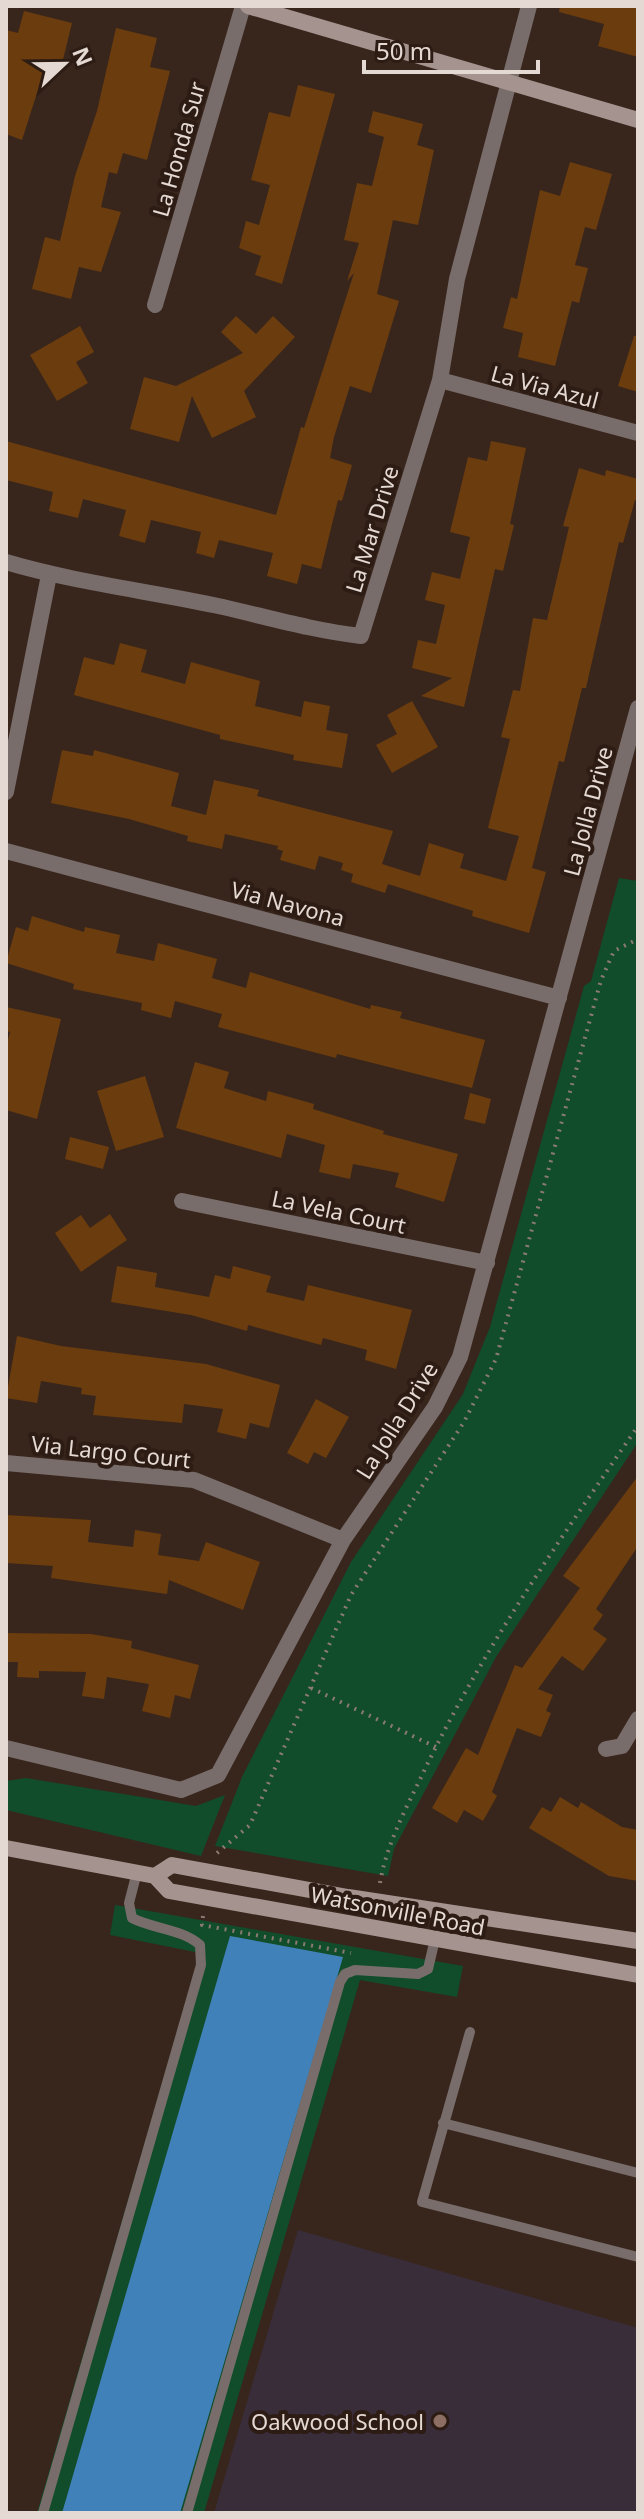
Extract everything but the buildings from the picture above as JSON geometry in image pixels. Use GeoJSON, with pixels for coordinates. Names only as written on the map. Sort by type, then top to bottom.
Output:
{"type":"FeatureCollection","features":[{"type":"Feature","properties":{"kind":"main road"},"geometry":{"type":"LineString","coordinates":[[245,6],[638,120]]}},
{"type":"Feature","properties":{"kind":"main road","name":"Watsonville Road"},"geometry":{"type":"LineString","coordinates":[[6,1848],[155,1876],[169,1891],[638,1975]]}},
{"type":"Feature","properties":{"kind":"main road","name":"Watsonville Road"},"geometry":{"type":"LineString","coordinates":[[155,1876],[172,1865],[348,1897],[638,1941]]}},
{"type":"Feature","properties":{"kind":"street","name":"La Honda Sur"},"geometry":{"type":"LineString","coordinates":[[155,305],[245,6]]}},
{"type":"Feature","properties":{"kind":"street","name":"La Mar Drive"},"geometry":{"type":"LineString","coordinates":[[6,562],[49,575],[223,607],[303,630],[361,636],[440,380],[457,279],[529,6]]}},
{"type":"Feature","properties":{"kind":"street","name":"La Via Azul"},"geometry":{"type":"LineString","coordinates":[[440,380],[638,433]]}},
{"type":"Feature","properties":{"kind":"street"},"geometry":{"type":"LineString","coordinates":[[6,792],[49,575]]}},
{"type":"Feature","properties":{"kind":"street","name":"La Jolla Drive"},"geometry":{"type":"LineString","coordinates":[[6,1748],[181,1790],[218,1775],[343,1540],[435,1407],[460,1357],[637,719]]}},
{"type":"Feature","properties":{"kind":"street","name":"Via Navona"},"geometry":{"type":"LineString","coordinates":[[6,851],[559,998]]}},
{"type":"Feature","properties":{"kind":"street","name":"La Vela Court"},"geometry":{"type":"LineString","coordinates":[[182,1201],[487,1263]]}},
{"type":"Feature","properties":{"kind":"street","name":"Via Largo Court"},"geometry":{"type":"LineString","coordinates":[[6,1463],[194,1480],[343,1540]]}},
{"type":"Feature","properties":{"kind":"street"},"geometry":{"type":"LineString","coordinates":[[606,1749],[622,1746],[638,1719]]}},
{"type":"Feature","properties":{"kind":"lane"},"geometry":{"type":"LineString","coordinates":[[43,2513],[201,1965],[200,1945],[193,1938],[147,1926],[132,1918],[129,1903],[137,1872]]}},
{"type":"Feature","properties":{"kind":"lane"},"geometry":{"type":"LineString","coordinates":[[187,2513],[340,1982],[345,1974],[355,1970],[418,1974],[428,1969],[435,1939]]}},
{"type":"Feature","properties":{"kind":"lane"},"geometry":{"type":"LineString","coordinates":[[470,2032],[422,2202],[638,2257]]}},
{"type":"Feature","properties":{"kind":"lane"},"geometry":{"type":"LineString","coordinates":[[443,2123],[638,2173]]}},
{"type":"Feature","properties":{"kind":"path"},"geometry":{"type":"LineString","coordinates":[[381,1878],[390,1843],[436,1747],[494,1639],[638,1426]]}},
{"type":"Feature","properties":{"kind":"path"},"geometry":{"type":"LineString","coordinates":[[310,1687],[436,1747]]}},
{"type":"Feature","properties":{"kind":"path"},"geometry":{"type":"LineString","coordinates":[[204,1908],[202,1925],[351,1951],[340,1982]]}},
{"type":"Feature","properties":{"kind":"shaded area","name":"Oakwood School"},"geometry":{"type":"Polygon","coordinates":[[[298,2230],[638,2328],[638,2513],[214,2513],[298,2230]]]}},
{"type":"Feature","properties":{"kind":"green space"},"geometry":{"type":"Polygon","coordinates":[[[619,878],[638,881],[638,1442],[496,1657],[394,1849],[388,1876],[215,1846],[242,1777],[351,1562],[463,1394],[490,1327],[584,986],[591,981],[619,878]]]}},
{"type":"Feature","properties":{"kind":"green space"},"geometry":{"type":"Polygon","coordinates":[[[26,1778],[196,1806],[225,1795],[201,1856],[6,1810],[6,1781],[26,1778]]]}},
{"type":"Feature","properties":{"kind":"green space"},"geometry":{"type":"Polygon","coordinates":[[[115,1905],[463,1966],[457,1997],[360,1980],[204,2513],[37,2513],[200,1953],[110,1935],[115,1905]]]}},
{"type":"Feature","properties":{"kind":"water"},"geometry":{"type":"Polygon","coordinates":[[[230,1936],[343,1957],[180,2513],[62,2513],[230,1936]]]}},
{"type":"Feature","properties":{"kind":"place","name":"Oakwood School"},"geometry":{"type":"Point","coordinates":[440,2421]}}]}
